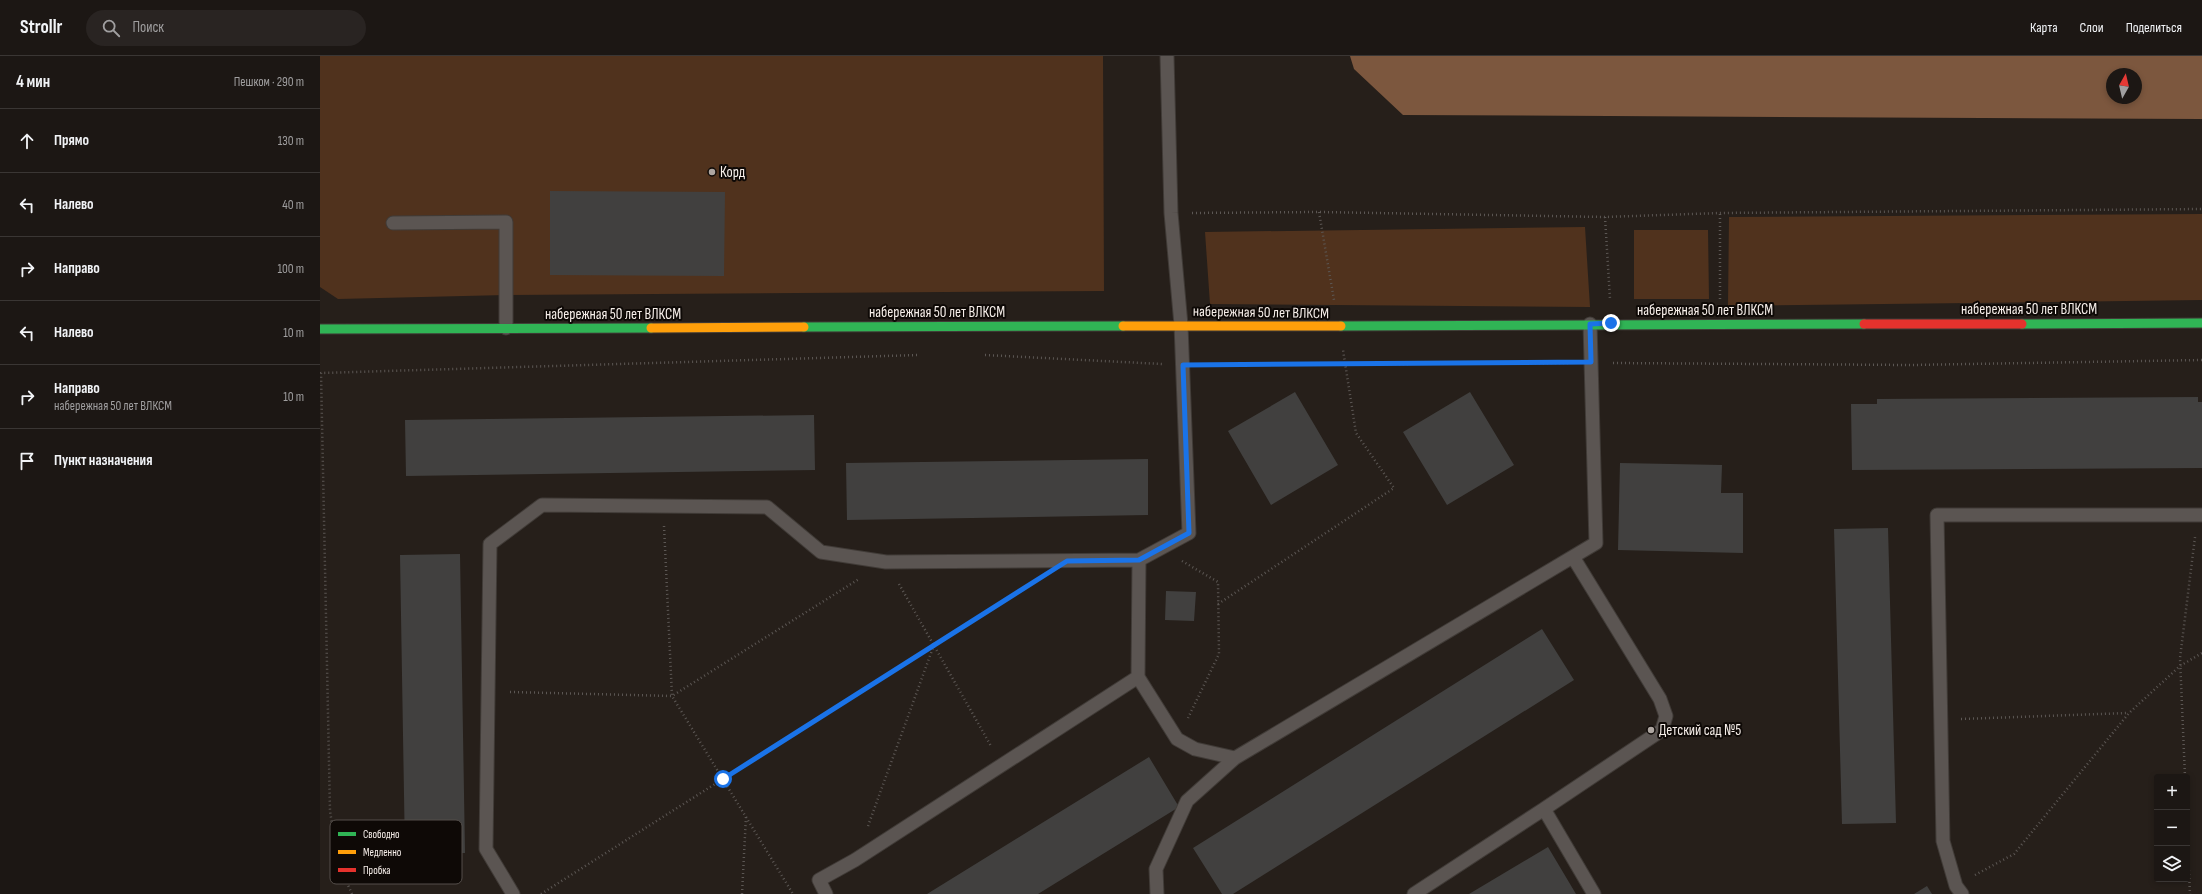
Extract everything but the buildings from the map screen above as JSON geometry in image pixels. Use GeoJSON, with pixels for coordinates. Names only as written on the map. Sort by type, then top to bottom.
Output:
{"type":"FeatureCollection","features":[{"type":"Feature","properties":{"kind":"street","name":"набережная 50 лет ВЛКСМ"},"geometry":{"type":"LineString","coordinates":[[320,329],[1181,325],[1339,327],[1611,323],[2202,323]]}},
{"type":"Feature","properties":{"kind":"lane"},"geometry":{"type":"LineString","coordinates":[[513,894],[486,849],[490,544],[542,505],[767,507],[821,552],[886,562],[1139,560],[1189,533],[1181,325],[1171,213],[1167,56]]}},
{"type":"Feature","properties":{"kind":"lane"},"geometry":{"type":"LineString","coordinates":[[394,223],[506,222],[506,328]]}},
{"type":"Feature","properties":{"kind":"lane"},"geometry":{"type":"LineString","coordinates":[[1157,894],[1156,869],[1187,801],[1235,758],[1596,543],[1590,324]]}},
{"type":"Feature","properties":{"kind":"lane"},"geometry":{"type":"LineString","coordinates":[[1959,890],[1943,841],[1939,720],[1937,515],[2200,515]]}},
{"type":"Feature","properties":{"kind":"lane"},"geometry":{"type":"LineString","coordinates":[[1414,894],[1662,730],[1666,716],[1660,699],[1572,557]]}},
{"type":"Feature","properties":{"kind":"lane"},"geometry":{"type":"LineString","coordinates":[[1139,560],[1138,677],[1177,739],[1195,749],[1235,758]]}},
{"type":"Feature","properties":{"kind":"lane"},"geometry":{"type":"LineString","coordinates":[[826,894],[819,880],[855,860],[1138,677]]}},
{"type":"Feature","properties":{"kind":"lane"},"geometry":{"type":"LineString","coordinates":[[1544,809],[1594,894]]}},
{"type":"Feature","properties":{"kind":"path"},"geometry":{"type":"LineString","coordinates":[[1171,213],[1319,212],[1605,217],[1720,214],[2202,209]]}},
{"type":"Feature","properties":{"kind":"path"},"geometry":{"type":"LineString","coordinates":[[1218,604],[1394,488],[1356,432],[1319,212]]}},
{"type":"Feature","properties":{"kind":"path"},"geometry":{"type":"LineString","coordinates":[[1720,214],[1720,324]]}},
{"type":"Feature","properties":{"kind":"path"},"geometry":{"type":"LineString","coordinates":[[1605,217],[1611,323]]}},
{"type":"Feature","properties":{"kind":"path"},"geometry":{"type":"LineString","coordinates":[[980,354],[1183,365],[1591,362],[1911,364],[2202,360]]}},
{"type":"Feature","properties":{"kind":"path"},"geometry":{"type":"LineString","coordinates":[[331,820],[321,373],[925,355]]}},
{"type":"Feature","properties":{"kind":"path"},"geometry":{"type":"LineString","coordinates":[[663,506],[672,696],[793,894]]}},
{"type":"Feature","properties":{"kind":"path"},"geometry":{"type":"LineString","coordinates":[[2185,774],[2180,666],[2200,515]]}},
{"type":"Feature","properties":{"kind":"path"},"geometry":{"type":"LineString","coordinates":[[1161,548],[1218,582],[1219,654],[1177,739]]}},
{"type":"Feature","properties":{"kind":"path"},"geometry":{"type":"LineString","coordinates":[[488,692],[672,696],[886,562],[1002,764]]}},
{"type":"Feature","properties":{"kind":"path"},"geometry":{"type":"LineString","coordinates":[[541,894],[1034,582]]}},
{"type":"Feature","properties":{"kind":"path"},"geometry":{"type":"LineString","coordinates":[[855,860],[934,645]]}},
{"type":"Feature","properties":{"kind":"path"},"geometry":{"type":"LineString","coordinates":[[1959,890],[2014,854],[2129,713],[2180,666],[2202,653]]}},
{"type":"Feature","properties":{"kind":"path"},"geometry":{"type":"LineString","coordinates":[[1939,720],[2129,713]]}},
{"type":"Feature","properties":{"kind":"path"},"geometry":{"type":"LineString","coordinates":[[742,894],[746,816]]}},
{"type":"Feature","properties":{"kind":"path"},"geometry":{"type":"LineString","coordinates":[[2188,846],[2190,894]]}},
{"type":"Feature","properties":{"kind":"path"},"geometry":{"type":"LineString","coordinates":[[347,884],[352,894]]}},
{"type":"Feature","properties":{"kind":"shaded area","name":"Корд"},"geometry":{"type":"Polygon","coordinates":[[[320,56],[1103,56],[1104,291],[506,295],[338,299],[320,287],[320,56]]]}},
{"type":"Feature","properties":{"kind":"shaded area"},"geometry":{"type":"Polygon","coordinates":[[[1350,56],[2202,56],[2202,119],[1403,115],[1354,69],[1350,56]]]}},
{"type":"Feature","properties":{"kind":"shaded area"},"geometry":{"type":"Polygon","coordinates":[[[2202,214],[2202,300],[1728,306],[1729,217],[2202,214]]]}},
{"type":"Feature","properties":{"kind":"shaded area"},"geometry":{"type":"Polygon","coordinates":[[[1585,227],[1590,307],[1210,304],[1205,232],[1585,227]]]}},
{"type":"Feature","properties":{"kind":"shaded area"},"geometry":{"type":"Polygon","coordinates":[[[1634,230],[1708,230],[1709,299],[1634,299],[1634,230]]]}},
{"type":"Feature","properties":{"kind":"traffic: fast"},"geometry":{"type":"LineString","coordinates":[[2022,324],[2202,323]]}},
{"type":"Feature","properties":{"kind":"traffic: fast"},"geometry":{"type":"LineString","coordinates":[[1341,326],[1864,324]]}},
{"type":"Feature","properties":{"kind":"traffic: fast"},"geometry":{"type":"LineString","coordinates":[[804,327],[1123,326]]}},
{"type":"Feature","properties":{"kind":"traffic: fast"},"geometry":{"type":"LineString","coordinates":[[320,329],[651,328]]}},
{"type":"Feature","properties":{"kind":"traffic: slow"},"geometry":{"type":"LineString","coordinates":[[1123,326],[1341,326]]}},
{"type":"Feature","properties":{"kind":"traffic: slow"},"geometry":{"type":"LineString","coordinates":[[651,328],[804,327]]}},
{"type":"Feature","properties":{"kind":"traffic: jam"},"geometry":{"type":"LineString","coordinates":[[1864,324],[2022,324]]}},
{"type":"Feature","properties":{"kind":"place","name":"Корд"},"geometry":{"type":"Point","coordinates":[712,172]}},
{"type":"Feature","properties":{"kind":"place","name":"Детский сад №5"},"geometry":{"type":"Point","coordinates":[1651,730]}},
{"type":"Feature","properties":{"kind":"route"},"geometry":{"type":"LineString","coordinates":[[723,779],[1067,561],[1139,560],[1189,533],[1183,365],[1591,362],[1590,324],[1611,323]]}}]}
